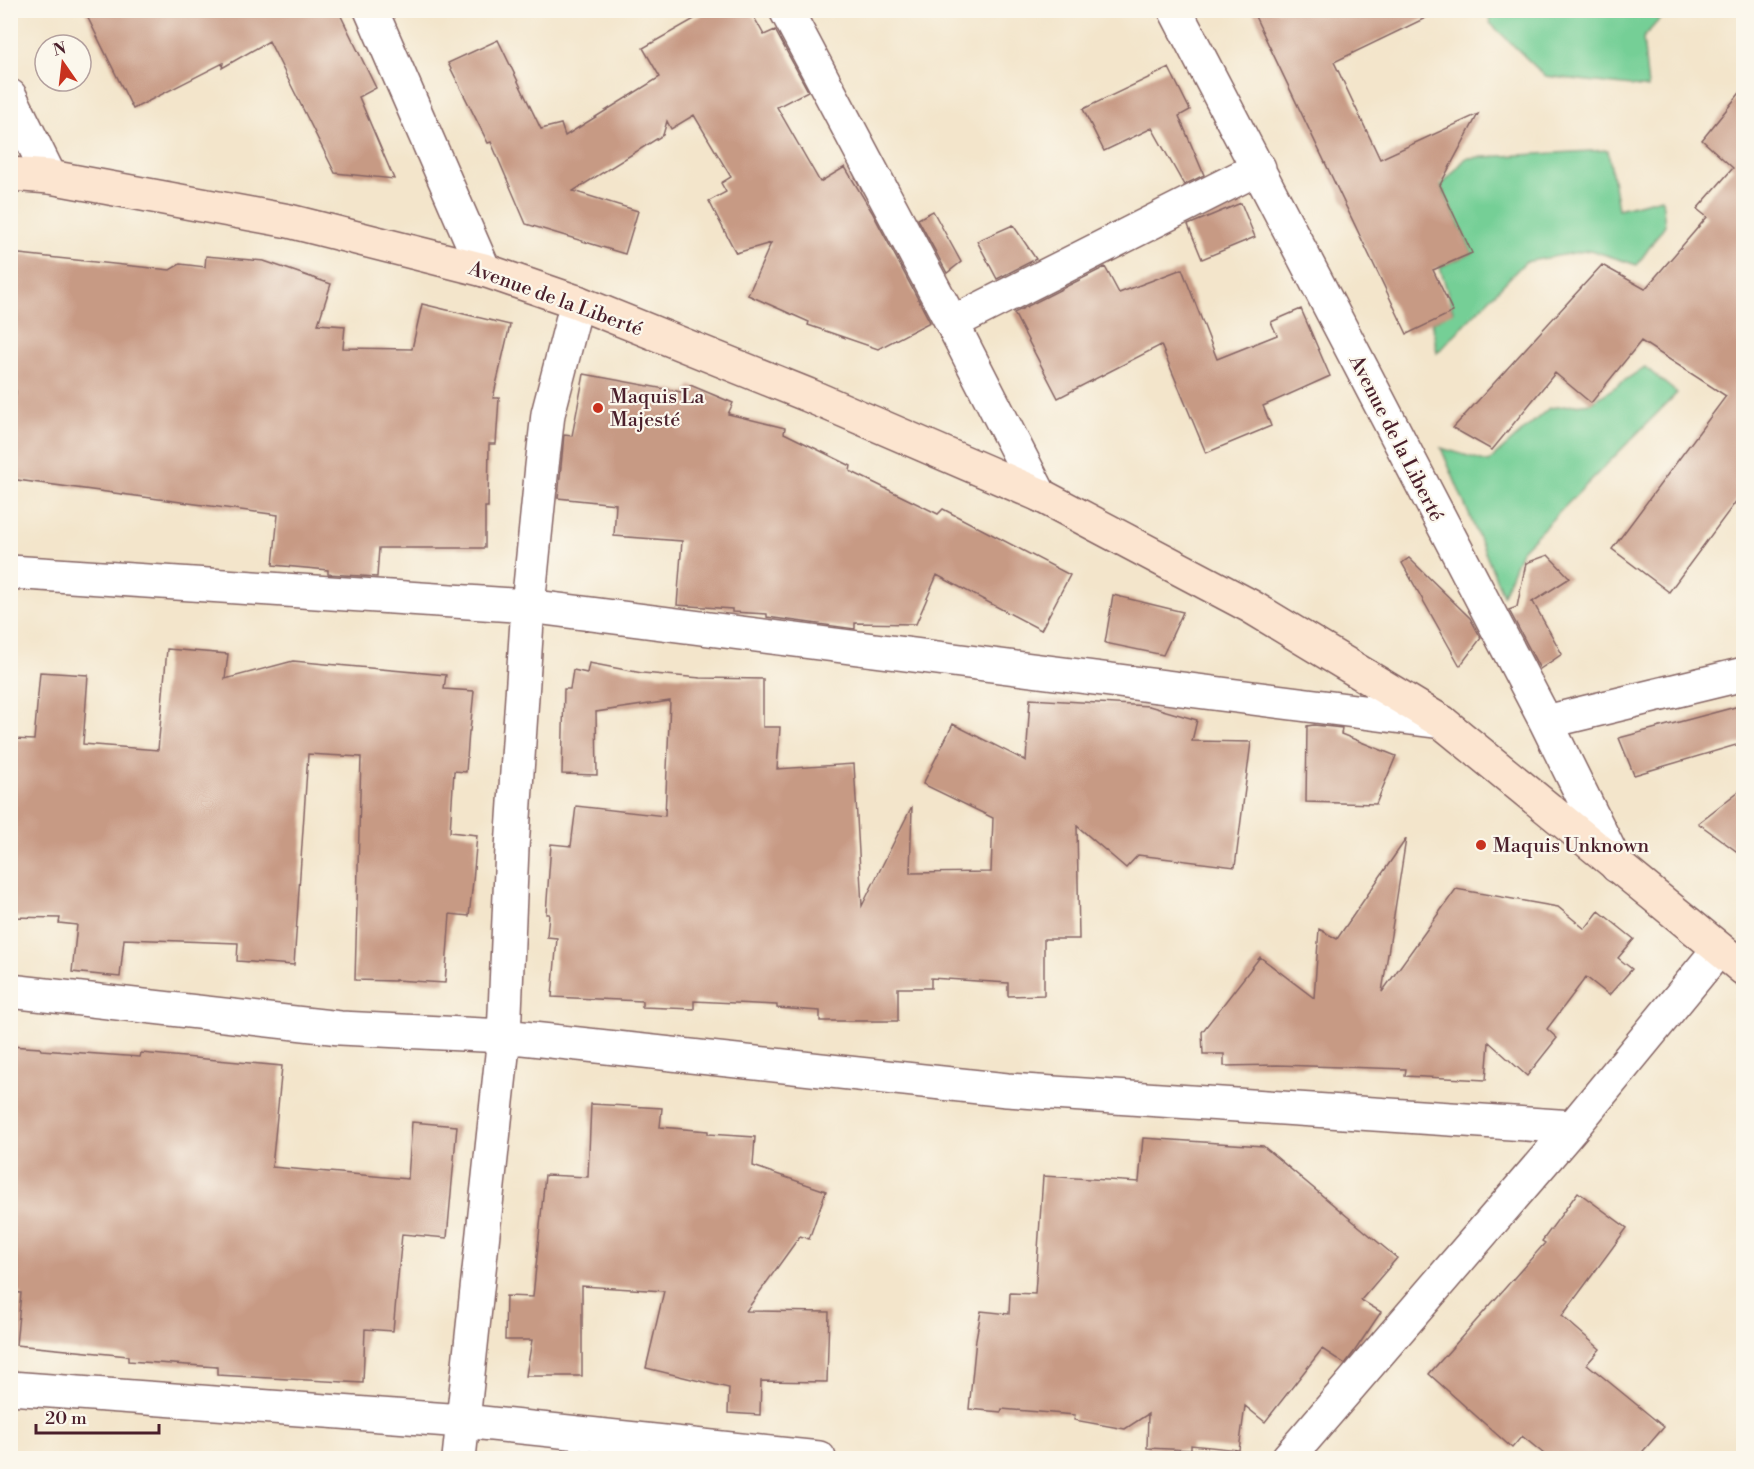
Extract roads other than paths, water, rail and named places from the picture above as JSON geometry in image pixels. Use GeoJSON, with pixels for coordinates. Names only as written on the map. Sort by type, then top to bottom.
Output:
{"type":"FeatureCollection","features":[{"type":"Feature","properties":{"kind":"main road","name":"Avenue de la Liberté"},"geometry":{"type":"LineString","coordinates":[[10,174],[50,177],[288,221],[484,270],[577,302],[808,395],[1040,495],[1250,606],[1442,722],[1731,959]]}},
{"type":"Feature","properties":{"kind":"street"},"geometry":{"type":"LineString","coordinates":[[371,10],[484,270]]}},
{"type":"Feature","properties":{"kind":"street"},"geometry":{"type":"LineString","coordinates":[[786,10],[952,323],[1040,495]]}},
{"type":"Feature","properties":{"kind":"street","name":"Avenue de la Liberté"},"geometry":{"type":"LineString","coordinates":[[1175,10],[1546,722],[1617,866]]}},
{"type":"Feature","properties":{"kind":"street"},"geometry":{"type":"LineString","coordinates":[[10,96],[50,177]]}},
{"type":"Feature","properties":{"kind":"street"},"geometry":{"type":"LineString","coordinates":[[952,323],[1259,168]]}},
{"type":"Feature","properties":{"kind":"street"},"geometry":{"type":"LineString","coordinates":[[459,1458],[504,1036],[528,606],[548,414],[577,302]]}},
{"type":"Feature","properties":{"kind":"street"},"geometry":{"type":"LineString","coordinates":[[10,572],[528,606],[1442,722]]}},
{"type":"Feature","properties":{"kind":"street"},"geometry":{"type":"LineString","coordinates":[[1546,722],[1743,674]]}},
{"type":"Feature","properties":{"kind":"street"},"geometry":{"type":"LineString","coordinates":[[1288,1458],[1573,1127],[1731,959]]}},
{"type":"Feature","properties":{"kind":"street"},"geometry":{"type":"LineString","coordinates":[[10,991],[340,1028],[504,1036],[1008,1090],[1573,1127]]}},
{"type":"Feature","properties":{"kind":"street"},"geometry":{"type":"LineString","coordinates":[[10,1388],[463,1421],[819,1458]]}},
{"type":"Feature","properties":{"kind":"place","name":"Maquis La Majesté"},"geometry":{"type":"Point","coordinates":[598,408]}},
{"type":"Feature","properties":{"kind":"place","name":"Maquis Unknown"},"geometry":{"type":"Point","coordinates":[1481,845]}}]}
